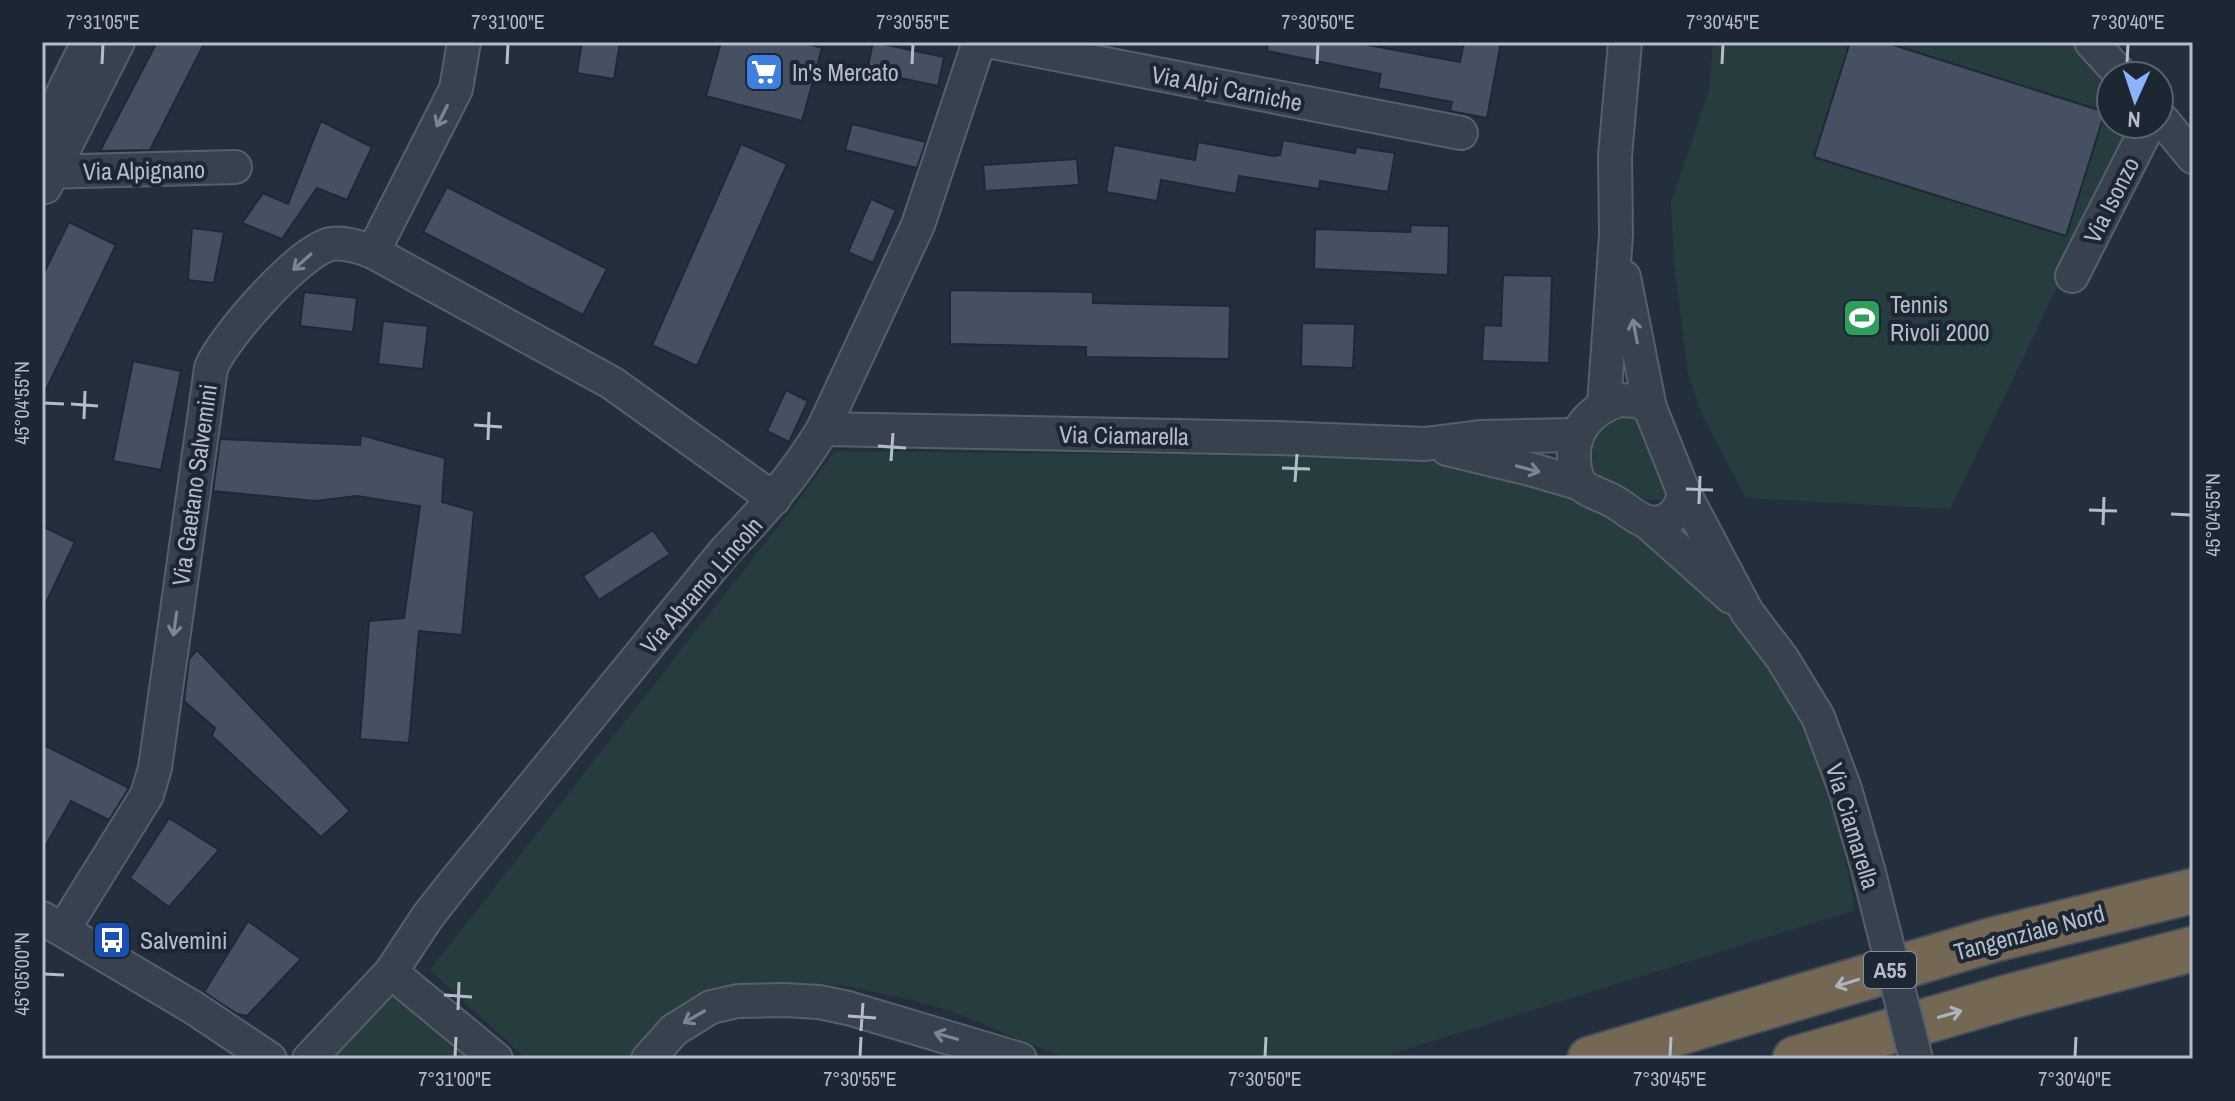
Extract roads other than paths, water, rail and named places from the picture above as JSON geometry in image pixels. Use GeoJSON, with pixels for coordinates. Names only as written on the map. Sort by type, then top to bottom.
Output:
{"type":"FeatureCollection","features":[{"type":"Feature","properties":{"kind":"highway","name":"Tangenziale Nord"},"geometry":{"type":"LineString","coordinates":[[1590,1059],[1992,940],[2193,891]]}},
{"type":"Feature","properties":{"kind":"highway","name":"A55"},"geometry":{"type":"LineString","coordinates":[[1795,1059],[2012,996],[2193,949]]}},
{"type":"Feature","properties":{"kind":"street"},"geometry":{"type":"LineString","coordinates":[[42,135],[88,42]]}},
{"type":"Feature","properties":{"kind":"street","name":"Via Alpignano"},"geometry":{"type":"LineString","coordinates":[[45,174],[118,42]]}},
{"type":"Feature","properties":{"kind":"street"},"geometry":{"type":"LineString","coordinates":[[373,252],[456,89],[464,42]]}},
{"type":"Feature","properties":{"kind":"street","name":"Via Abramo Lincoln"},"geometry":{"type":"LineString","coordinates":[[309,1059],[391,972],[454,883],[726,550],[774,499],[798,468],[823,429],[918,225],[979,42]]}},
{"type":"Feature","properties":{"kind":"street","name":"Via Alpi Carniche"},"geometry":{"type":"LineString","coordinates":[[993,42],[1461,133]]}},
{"type":"Feature","properties":{"kind":"street"},"geometry":{"type":"LineString","coordinates":[[1604,405],[1616,235],[1615,156],[1625,42]]}},
{"type":"Feature","properties":{"kind":"street"},"geometry":{"type":"LineString","coordinates":[[2091,42],[2107,60]]}},
{"type":"Feature","properties":{"kind":"street"},"geometry":{"type":"LineString","coordinates":[[2175,135],[2193,157]]}},
{"type":"Feature","properties":{"kind":"street","name":"Via Isonzo"},"geometry":{"type":"LineString","coordinates":[[2072,276],[2141,140]]}},
{"type":"Feature","properties":{"kind":"street","name":"Via Alpignano"},"geometry":{"type":"LineString","coordinates":[[45,174],[235,167]]}},
{"type":"Feature","properties":{"kind":"street"},"geometry":{"type":"LineString","coordinates":[[1616,235],[1650,408],[1684,493],[1682,505],[1675,516],[1662,522],[1647,522],[1581,484],[1574,466],[1576,435],[1588,418],[1604,405],[1619,400],[1637,401],[1650,408]]}},
{"type":"Feature","properties":{"kind":"street","name":"Via Gaetano Salvemini"},"geometry":{"type":"LineString","coordinates":[[52,924],[94,881],[147,795],[155,768],[215,357],[274,287],[315,250],[332,244],[351,245],[373,252],[612,383],[774,499]]}},
{"type":"Feature","properties":{"kind":"street","name":"Via Ciamarella"},"geometry":{"type":"LineString","coordinates":[[823,429],[1425,444],[1480,437],[1576,435]]}},
{"type":"Feature","properties":{"kind":"street","name":"Via Ciamarella"},"geometry":{"type":"LineString","coordinates":[[1425,444],[1581,484]]}},
{"type":"Feature","properties":{"kind":"street","name":"Via Ciamarella"},"geometry":{"type":"LineString","coordinates":[[1684,493],[1747,612],[1782,658],[1818,717],[1845,789],[1868,869],[1916,1059]]}},
{"type":"Feature","properties":{"kind":"street","name":"Via Ciamarella"},"geometry":{"type":"LineString","coordinates":[[1647,522],[1747,612]]}},
{"type":"Feature","properties":{"kind":"street"},"geometry":{"type":"LineString","coordinates":[[52,924],[194,1008],[270,1059]]}},
{"type":"Feature","properties":{"kind":"street"},"geometry":{"type":"LineString","coordinates":[[391,972],[496,1059]]}},
{"type":"Feature","properties":{"kind":"street"},"geometry":{"type":"LineString","coordinates":[[648,1059],[674,1030],[711,1007],[738,1001],[784,1000],[848,1008],[1020,1059]]}},
{"type":"Feature","properties":{"kind":"place","name":"In's Mercato"},"geometry":{"type":"Point","coordinates":[764,72]}},
{"type":"Feature","properties":{"kind":"place","name":"Tennis Rivoli 2000"},"geometry":{"type":"Point","coordinates":[1862,318]}},
{"type":"Feature","properties":{"kind":"place","name":"Salvemini"},"geometry":{"type":"Point","coordinates":[112,940]}}]}
